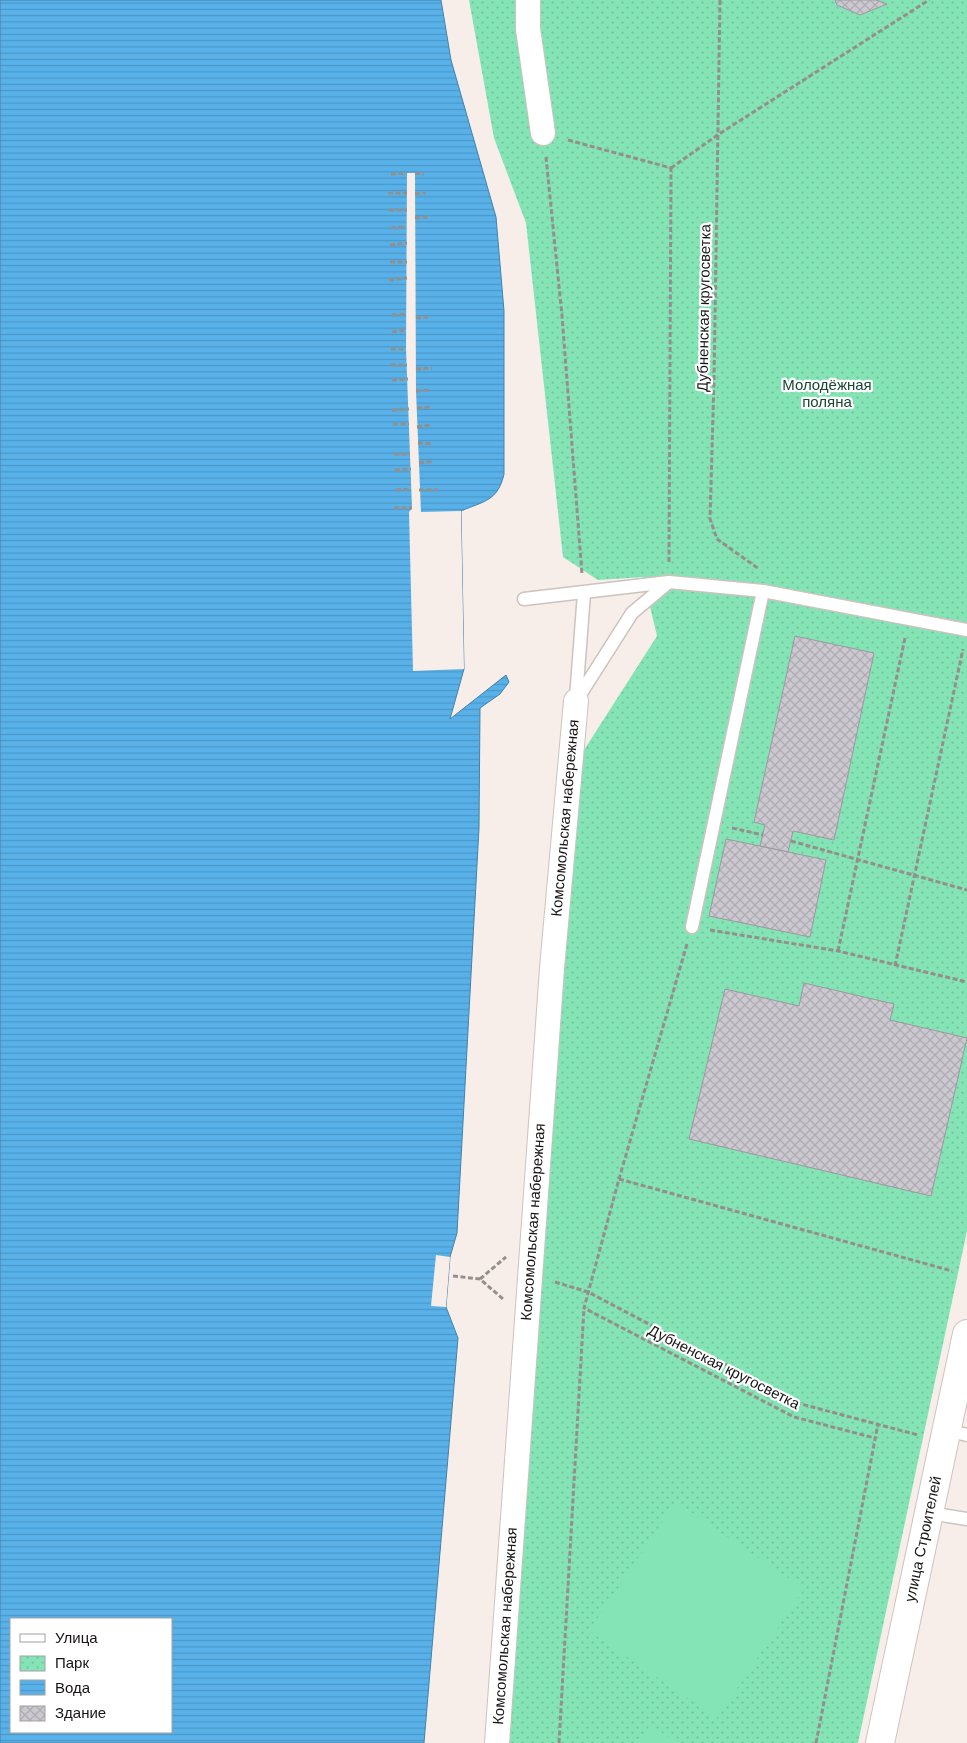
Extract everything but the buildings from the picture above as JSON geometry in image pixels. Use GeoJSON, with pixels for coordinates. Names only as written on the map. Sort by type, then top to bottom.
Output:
{"type":"FeatureCollection","features":[{"type":"Feature","properties":{"kind":"street"},"geometry":{"type":"LineString","coordinates":[[528,0],[528,29],[543,133]]}},
{"type":"Feature","properties":{"kind":"street","name":"Комсомольская набережная"},"geometry":{"type":"LineString","coordinates":[[497,1743],[552,968],[576,700]]}},
{"type":"Feature","properties":{"kind":"street","name":"улица Строителей"},"geometry":{"type":"LineString","coordinates":[[880,1743],[929,1513],[957,1433],[967,1335]]}},
{"type":"Feature","properties":{"kind":"lane"},"geometry":{"type":"LineString","coordinates":[[576,700],[632,613],[669,582]]}},
{"type":"Feature","properties":{"kind":"lane"},"geometry":{"type":"LineString","coordinates":[[524,599],[669,582],[763,591],[967,630]]}},
{"type":"Feature","properties":{"kind":"lane"},"geometry":{"type":"LineString","coordinates":[[692,927],[763,591]]}},
{"type":"Feature","properties":{"kind":"lane"},"geometry":{"type":"LineString","coordinates":[[576,700],[584,593]]}},
{"type":"Feature","properties":{"kind":"lane"},"geometry":{"type":"LineString","coordinates":[[929,1513],[967,1519]]}},
{"type":"Feature","properties":{"kind":"path","name":"Дубненская кругосветка"},"geometry":{"type":"LineString","coordinates":[[720,0],[710,519],[717,538],[765,574],[763,591]]}},
{"type":"Feature","properties":{"kind":"path"},"geometry":{"type":"LineString","coordinates":[[671,168],[718,134],[930,0]]}},
{"type":"Feature","properties":{"kind":"path"},"geometry":{"type":"LineString","coordinates":[[584,593],[562,316],[543,133],[671,168]]}},
{"type":"Feature","properties":{"kind":"path"},"geometry":{"type":"LineString","coordinates":[[669,582],[671,168]]}},
{"type":"Feature","properties":{"kind":"path"},"geometry":{"type":"LineString","coordinates":[[391,174],[407,173]]}},
{"type":"Feature","properties":{"kind":"path"},"geometry":{"type":"LineString","coordinates":[[415,173],[424,174]]}},
{"type":"Feature","properties":{"kind":"path"},"geometry":{"type":"LineString","coordinates":[[388,193],[407,193]]}},
{"type":"Feature","properties":{"kind":"path"},"geometry":{"type":"LineString","coordinates":[[415,194],[426,193]]}},
{"type":"Feature","properties":{"kind":"path"},"geometry":{"type":"LineString","coordinates":[[389,210],[407,210]]}},
{"type":"Feature","properties":{"kind":"path"},"geometry":{"type":"LineString","coordinates":[[415,218],[428,217]]}},
{"type":"Feature","properties":{"kind":"path"},"geometry":{"type":"LineString","coordinates":[[391,228],[405,227]]}},
{"type":"Feature","properties":{"kind":"path"},"geometry":{"type":"LineString","coordinates":[[390,245],[407,243]]}},
{"type":"Feature","properties":{"kind":"path"},"geometry":{"type":"LineString","coordinates":[[390,262],[407,262]]}},
{"type":"Feature","properties":{"kind":"path"},"geometry":{"type":"LineString","coordinates":[[389,280],[406,278]]}},
{"type":"Feature","properties":{"kind":"path"},"geometry":{"type":"LineString","coordinates":[[392,315],[407,314]]}},
{"type":"Feature","properties":{"kind":"path"},"geometry":{"type":"LineString","coordinates":[[416,318],[428,317]]}},
{"type":"Feature","properties":{"kind":"path"},"geometry":{"type":"LineString","coordinates":[[392,332],[406,330]]}},
{"type":"Feature","properties":{"kind":"path"},"geometry":{"type":"LineString","coordinates":[[390,349],[406,349]]}},
{"type":"Feature","properties":{"kind":"path"},"geometry":{"type":"LineString","coordinates":[[391,365],[407,365]]}},
{"type":"Feature","properties":{"kind":"path"},"geometry":{"type":"LineString","coordinates":[[416,369],[432,368]]}},
{"type":"Feature","properties":{"kind":"path"},"geometry":{"type":"LineString","coordinates":[[392,380],[408,379]]}},
{"type":"Feature","properties":{"kind":"path"},"geometry":{"type":"LineString","coordinates":[[416,391],[429,390]]}},
{"type":"Feature","properties":{"kind":"path"},"geometry":{"type":"LineString","coordinates":[[416,408],[431,407]]}},
{"type":"Feature","properties":{"kind":"path"},"geometry":{"type":"LineString","coordinates":[[392,410],[409,409]]}},
{"type":"Feature","properties":{"kind":"path"},"geometry":{"type":"LineString","coordinates":[[393,424],[409,424]]}},
{"type":"Feature","properties":{"kind":"path"},"geometry":{"type":"LineString","coordinates":[[417,427],[430,425]]}},
{"type":"Feature","properties":{"kind":"path"},"geometry":{"type":"LineString","coordinates":[[418,443],[433,444]]}},
{"type":"Feature","properties":{"kind":"path"},"geometry":{"type":"LineString","coordinates":[[394,454],[410,454]]}},
{"type":"Feature","properties":{"kind":"path"},"geometry":{"type":"LineString","coordinates":[[419,463],[433,461]]}},
{"type":"Feature","properties":{"kind":"path"},"geometry":{"type":"LineString","coordinates":[[395,470],[411,469]]}},
{"type":"Feature","properties":{"kind":"path"},"geometry":{"type":"LineString","coordinates":[[396,490],[411,489]]}},
{"type":"Feature","properties":{"kind":"path"},"geometry":{"type":"LineString","coordinates":[[419,490],[438,490]]}},
{"type":"Feature","properties":{"kind":"path"},"geometry":{"type":"LineString","coordinates":[[394,508],[412,508]]}},
{"type":"Feature","properties":{"kind":"path"},"geometry":{"type":"LineString","coordinates":[[838,951],[908,620]]}},
{"type":"Feature","properties":{"kind":"path"},"geometry":{"type":"LineString","coordinates":[[895,966],[967,630]]}},
{"type":"Feature","properties":{"kind":"path"},"geometry":{"type":"LineString","coordinates":[[715,824],[762,836]]}},
{"type":"Feature","properties":{"kind":"path"},"geometry":{"type":"LineString","coordinates":[[790,841],[967,890]]}},
{"type":"Feature","properties":{"kind":"path"},"geometry":{"type":"LineString","coordinates":[[559,1743],[584,1308],[619,1179],[692,927],[838,951],[967,982]]}},
{"type":"Feature","properties":{"kind":"path"},"geometry":{"type":"LineString","coordinates":[[619,1179],[952,1272]]}},
{"type":"Feature","properties":{"kind":"path"},"geometry":{"type":"LineString","coordinates":[[530,1275],[588,1292],[801,1404],[920,1435]]}},
{"type":"Feature","properties":{"kind":"path"},"geometry":{"type":"LineString","coordinates":[[453,1276],[480,1279],[526,1319]]}},
{"type":"Feature","properties":{"kind":"path","name":"Дубненская кругосветка"},"geometry":{"type":"LineString","coordinates":[[584,1308],[794,1417],[875,1438]]}},
{"type":"Feature","properties":{"kind":"path"},"geometry":{"type":"LineString","coordinates":[[816,1743],[878,1424]]}},
{"type":"Feature","properties":{"kind":"green space","name":"Молодёжная поляна"},"geometry":{"type":"Polygon","coordinates":[[[469,0],[967,0],[967,1231],[858,1743],[504,1743],[577,761],[657,636],[643,577],[598,580],[563,557],[526,223],[494,138],[469,0]]]}},
{"type":"Feature","properties":{"kind":"green space"},"geometry":{"type":"Polygon","coordinates":[[[676,1502],[804,1589],[717,1718],[589,1631],[676,1502]]]}},
{"type":"Feature","properties":{"kind":"green space"},"geometry":{"type":"Polygon","coordinates":[[[650,1725],[677,1743],[638,1743],[650,1725]]]}},
{"type":"Feature","properties":{"kind":"water"},"geometry":{"type":"Polygon","coordinates":[[[0,0],[441,0],[451,60],[496,217],[504,311],[504,474],[494,495],[461,511],[464,669],[450,719],[506,675],[509,682],[500,694],[480,708],[479,828],[457,1233],[450,1257],[446,1307],[458,1338],[424,1743],[0,1743],[0,0]]]}},
{"type":"Feature","properties":{"kind":"pier"},"geometry":{"type":"Polygon","coordinates":[[[407,173],[415,173],[416,391],[421,512],[461,511],[464,669],[413,671],[409,512],[412,508],[406,349],[407,173]]]}},
{"type":"Feature","properties":{"kind":"pier"},"geometry":{"type":"Polygon","coordinates":[[[436,1255],[450,1257],[446,1307],[431,1306],[436,1255]]]}}]}
